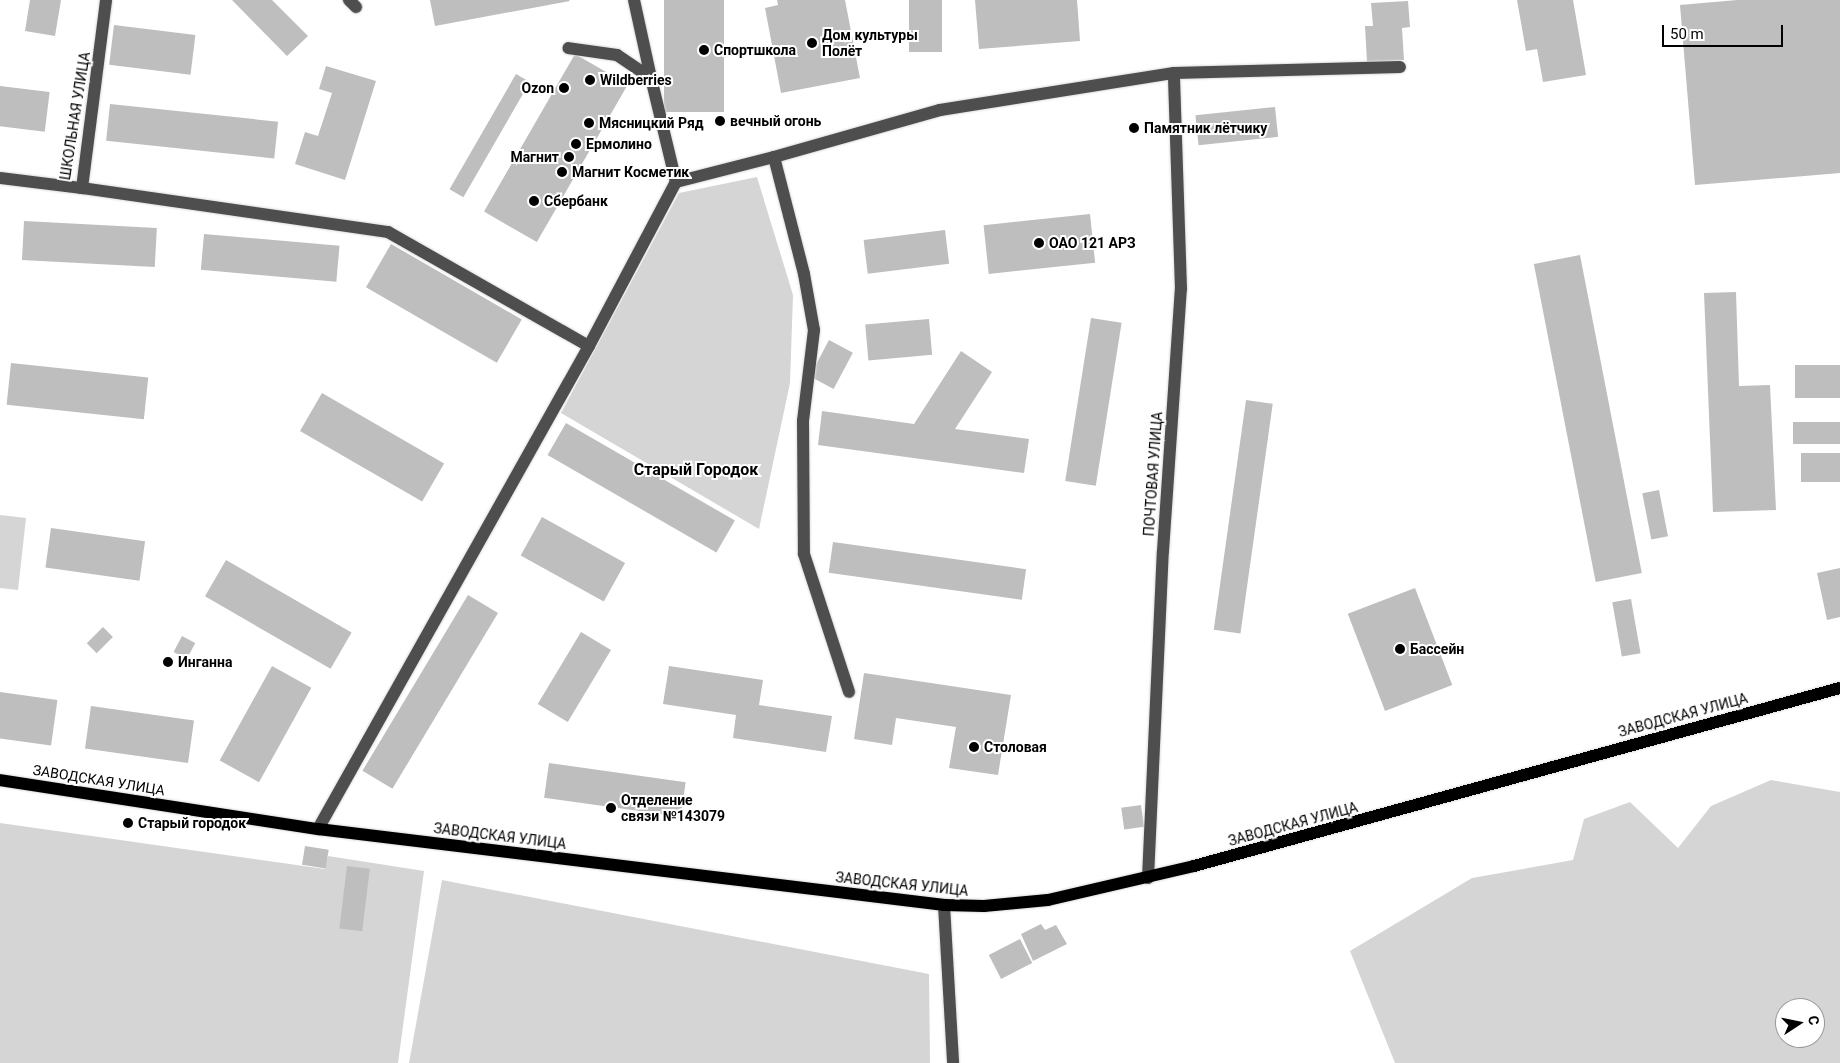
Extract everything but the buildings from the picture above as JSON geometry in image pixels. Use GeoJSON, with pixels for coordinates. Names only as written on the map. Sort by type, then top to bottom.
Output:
{"type":"FeatureCollection","features":[{"type":"Feature","properties":{"kind":"main road","name":"ЗАВОДСКАЯ УЛИЦА"},"geometry":{"type":"LineString","coordinates":[[0,780],[318,829],[944,906],[984,906],[1048,900],[1148,878],[1840,688]]}},
{"type":"Feature","properties":{"kind":"street","name":"ШКОЛЬНАЯ УЛИЦА"},"geometry":{"type":"LineString","coordinates":[[0,178],[82,188],[106,0]]}},
{"type":"Feature","properties":{"kind":"street"},"geometry":{"type":"LineString","coordinates":[[318,829],[588,346],[676,182],[634,0]]}},
{"type":"Feature","properties":{"kind":"street"},"geometry":{"type":"LineString","coordinates":[[568,48],[618,55],[651,78]]}},
{"type":"Feature","properties":{"kind":"street"},"geometry":{"type":"LineString","coordinates":[[676,182],[774,157],[940,110],[1174,73],[1400,67]]}},
{"type":"Feature","properties":{"kind":"street","name":"ПОЧТОВАЯ УЛИЦА"},"geometry":{"type":"LineString","coordinates":[[1148,878],[1163,551],[1181,288],[1174,73]]}},
{"type":"Feature","properties":{"kind":"street"},"geometry":{"type":"LineString","coordinates":[[774,157],[804,274],[814,330],[803,421],[804,554],[849,692]]}},
{"type":"Feature","properties":{"kind":"street"},"geometry":{"type":"LineString","coordinates":[[82,188],[388,232],[588,346]]}},
{"type":"Feature","properties":{"kind":"street"},"geometry":{"type":"LineString","coordinates":[[944,906],[953,1063]]}},
{"type":"Feature","properties":{"kind":"shaded area"},"geometry":{"type":"Polygon","coordinates":[[[757,177],[793,295],[790,383],[759,529],[561,413],[679,193],[757,177]]]}},
{"type":"Feature","properties":{"kind":"shaded area"},"geometry":{"type":"Polygon","coordinates":[[[0,515],[26,518],[18,590],[0,588],[0,515]]]}},
{"type":"Feature","properties":{"kind":"shaded area"},"geometry":{"type":"Polygon","coordinates":[[[1771,780],[1840,792],[1840,1063],[1395,1063],[1350,951],[1472,878],[1573,860],[1584,819],[1630,802],[1678,848],[1711,806],[1771,780]]]}},
{"type":"Feature","properties":{"kind":"shaded area"},"geometry":{"type":"Polygon","coordinates":[[[0,823],[325,869],[328,856],[424,871],[398,1063],[0,1063],[0,823]]]}},
{"type":"Feature","properties":{"kind":"shaded area"},"geometry":{"type":"Polygon","coordinates":[[[442,880],[929,974],[930,1063],[409,1063],[442,880]]]}},
{"type":"Feature","properties":{"kind":"place","name":"Дом культуры Полёт"},"geometry":{"type":"Point","coordinates":[812,43]}},
{"type":"Feature","properties":{"kind":"place","name":"Спортшкола"},"geometry":{"type":"Point","coordinates":[704,50]}},
{"type":"Feature","properties":{"kind":"place","name":"Wildberries"},"geometry":{"type":"Point","coordinates":[590,80]}},
{"type":"Feature","properties":{"kind":"place","name":"Ozon"},"geometry":{"type":"Point","coordinates":[564,88]}},
{"type":"Feature","properties":{"kind":"place","name":"вечный огонь"},"geometry":{"type":"Point","coordinates":[720,121]}},
{"type":"Feature","properties":{"kind":"place","name":"Мясницкий Ряд"},"geometry":{"type":"Point","coordinates":[589,123]}},
{"type":"Feature","properties":{"kind":"place","name":"Памятник лётчику"},"geometry":{"type":"Point","coordinates":[1134,128]}},
{"type":"Feature","properties":{"kind":"place","name":"Ермолино"},"geometry":{"type":"Point","coordinates":[576,144]}},
{"type":"Feature","properties":{"kind":"place","name":"Магнит"},"geometry":{"type":"Point","coordinates":[569,157]}},
{"type":"Feature","properties":{"kind":"place","name":"Магнит Косметик"},"geometry":{"type":"Point","coordinates":[562,172]}},
{"type":"Feature","properties":{"kind":"place","name":"Сбербанк"},"geometry":{"type":"Point","coordinates":[534,201]}},
{"type":"Feature","properties":{"kind":"place","name":"OAO 121 АРЗ"},"geometry":{"type":"Point","coordinates":[1039,243]}},
{"type":"Feature","properties":{"kind":"place","name":"Бассейн"},"geometry":{"type":"Point","coordinates":[1400,649]}},
{"type":"Feature","properties":{"kind":"place","name":"Инганна"},"geometry":{"type":"Point","coordinates":[168,662]}},
{"type":"Feature","properties":{"kind":"place","name":"Столовая"},"geometry":{"type":"Point","coordinates":[974,747]}},
{"type":"Feature","properties":{"kind":"place","name":"Отделение связи №143079"},"geometry":{"type":"Point","coordinates":[611,808]}},
{"type":"Feature","properties":{"kind":"place","name":"Старый городок"},"geometry":{"type":"Point","coordinates":[128,823]}},
{"type":"Feature","properties":{"kind":"district","name":"Старый Городок"},"geometry":{"type":"Point","coordinates":[696,470]}}]}
